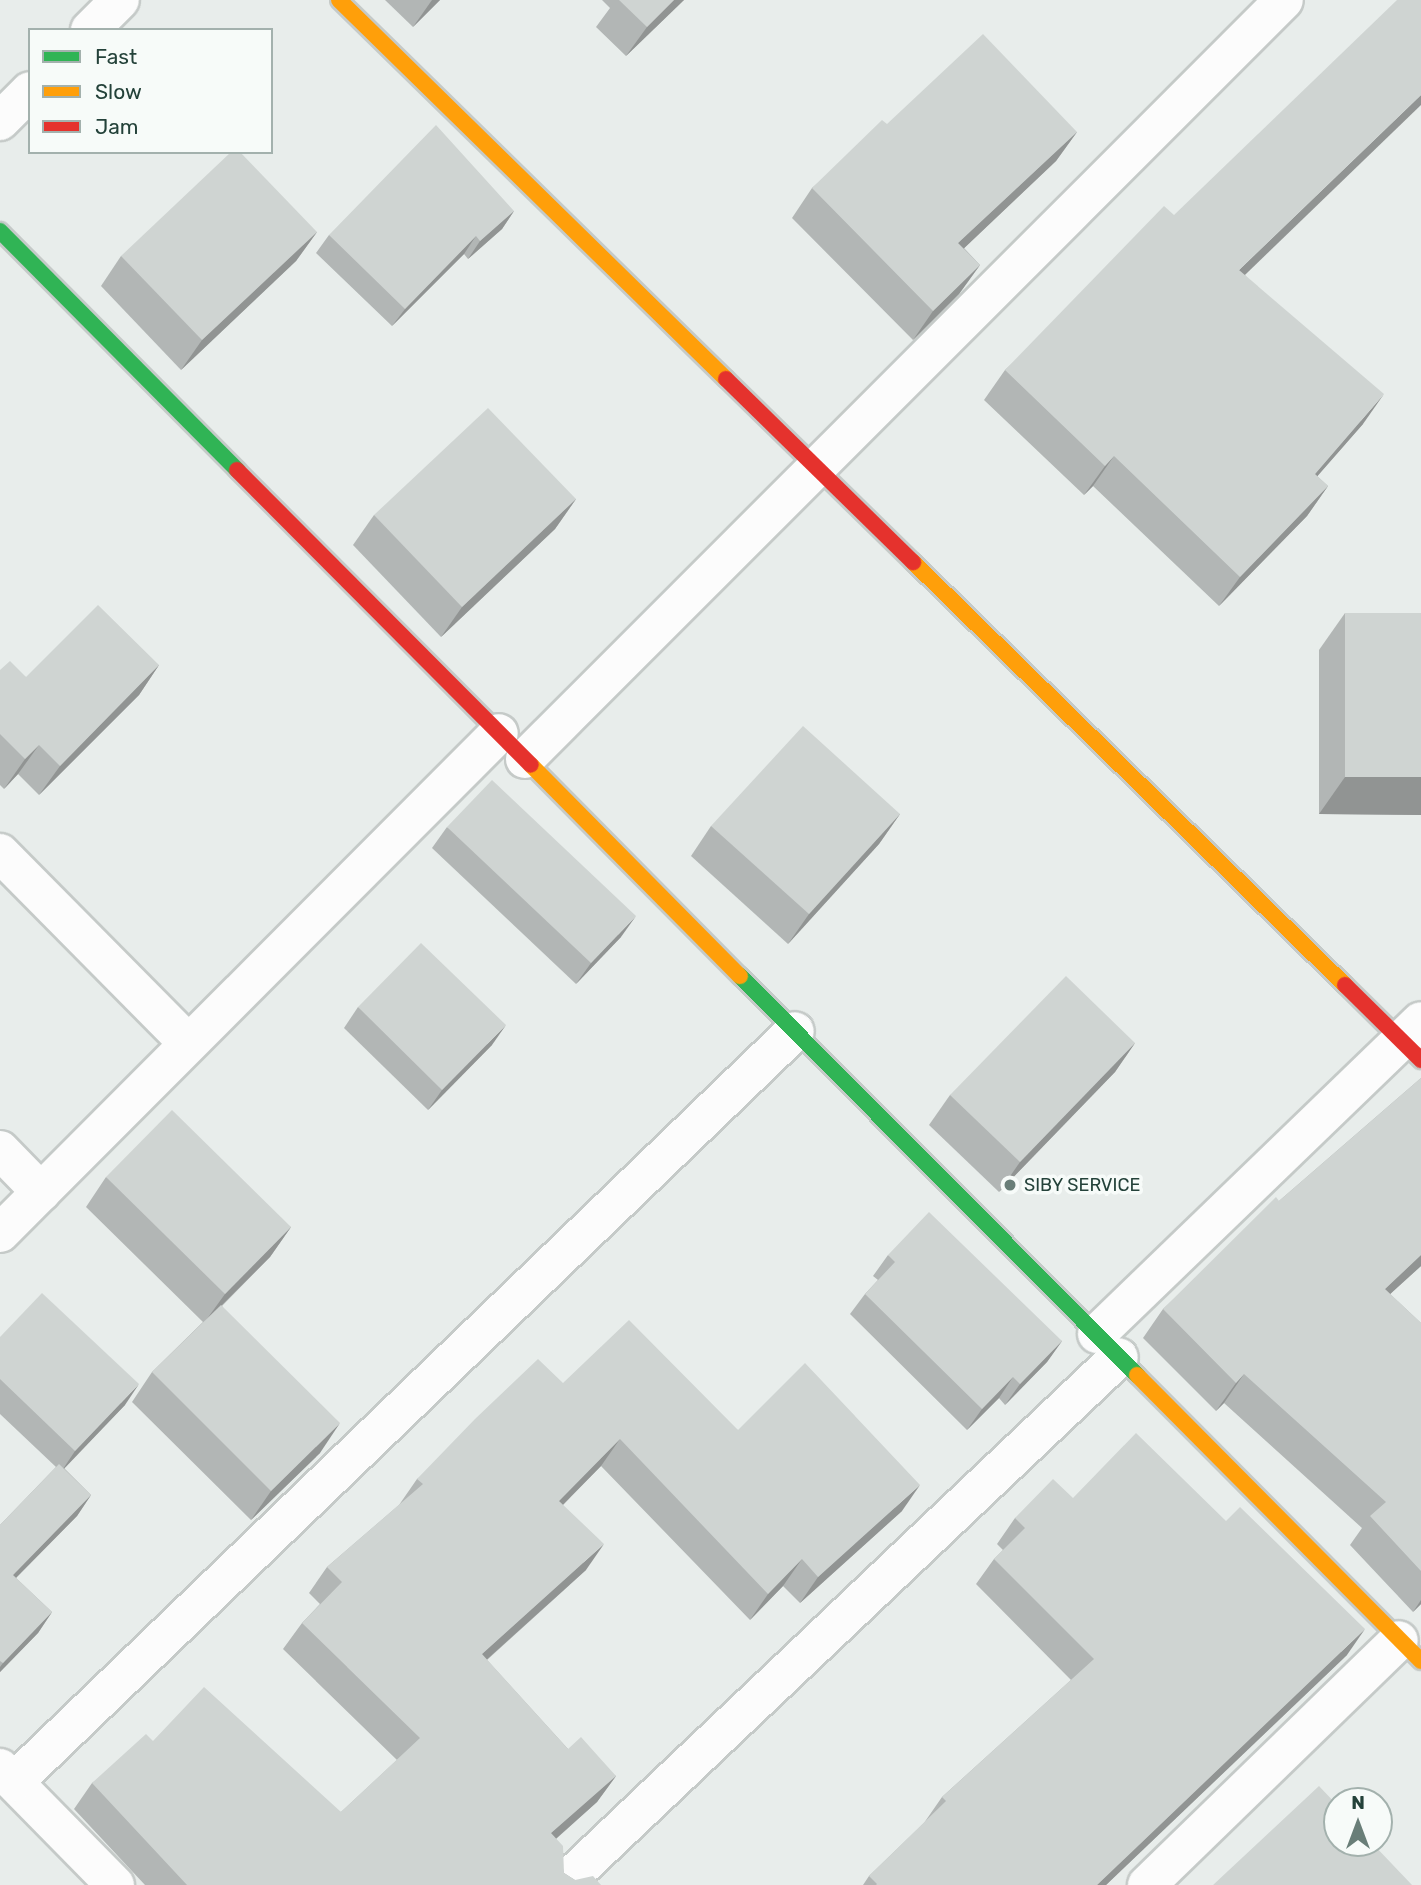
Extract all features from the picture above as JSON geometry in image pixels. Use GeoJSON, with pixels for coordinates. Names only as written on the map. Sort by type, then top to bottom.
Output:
{"type":"FeatureCollection","features":[{"type":"Feature","properties":{"kind":"street"},"geometry":{"type":"LineString","coordinates":[[92,28],[120,0]]}},
{"type":"Feature","properties":{"kind":"street"},"geometry":{"type":"LineString","coordinates":[[339,0],[817,468],[1414,1041],[562,1885]]}},
{"type":"Feature","properties":{"kind":"street"},"geometry":{"type":"LineString","coordinates":[[0,1233],[188,1044],[817,468],[1284,0]]}},
{"type":"Feature","properties":{"kind":"street"},"geometry":{"type":"LineString","coordinates":[[0,121],[28,93]]}},
{"type":"Feature","properties":{"kind":"street"},"geometry":{"type":"LineString","coordinates":[[0,231],[1410,1650],[1147,1885]]}},
{"type":"Feature","properties":{"kind":"street"},"geometry":{"type":"LineString","coordinates":[[0,853],[188,1044]]}},
{"type":"Feature","properties":{"kind":"street"},"geometry":{"type":"LineString","coordinates":[[115,1885],[7,1775],[795,1031]]}},
{"type":"Feature","properties":{"kind":"street"},"geometry":{"type":"LineString","coordinates":[[0,1150],[41,1192]]}},
{"type":"Feature","properties":{"kind":"building"},"geometry":{"type":"Polygon","coordinates":[[[619,0],[674,0],[647,27],[619,0]]]}},
{"type":"Feature","properties":{"kind":"building"},"geometry":{"type":"Polygon","coordinates":[[[1397,0],[1421,0],[1421,95],[1239,270],[1384,394],[1315,474],[1328,486],[1240,577],[1114,456],[1105,466],[1005,370],[1164,206],[1174,215],[1397,0]]]}},
{"type":"Feature","properties":{"kind":"building"},"geometry":{"type":"Polygon","coordinates":[[[983,34],[1077,132],[958,243],[980,265],[933,311],[812,188],[882,120],[887,124],[983,34]]]}},
{"type":"Feature","properties":{"kind":"building"},"geometry":{"type":"Polygon","coordinates":[[[436,125],[514,211],[480,241],[476,236],[405,309],[329,235],[436,125]]]}},
{"type":"Feature","properties":{"kind":"building"},"geometry":{"type":"Polygon","coordinates":[[[229,154],[242,154],[317,232],[202,340],[121,256],[229,154]]]}},
{"type":"Feature","properties":{"kind":"building"},"geometry":{"type":"Polygon","coordinates":[[[488,408],[576,499],[462,607],[374,515],[488,408]]]}},
{"type":"Feature","properties":{"kind":"building"},"geometry":{"type":"Polygon","coordinates":[[[98,605],[159,665],[60,766],[39,745],[25,759],[0,734],[0,670],[10,661],[26,677],[98,605]]]}},
{"type":"Feature","properties":{"kind":"building"},"geometry":{"type":"Polygon","coordinates":[[[1345,613],[1421,613],[1421,777],[1345,777],[1345,613]]]}},
{"type":"Feature","properties":{"kind":"building"},"geometry":{"type":"Polygon","coordinates":[[[803,726],[900,814],[809,914],[711,826],[803,726]]]}},
{"type":"Feature","properties":{"kind":"building"},"geometry":{"type":"Polygon","coordinates":[[[492,780],[636,916],[591,963],[447,827],[492,780]]]}},
{"type":"Feature","properties":{"kind":"building"},"geometry":{"type":"Polygon","coordinates":[[[421,943],[506,1025],[442,1090],[358,1007],[421,943]]]}},
{"type":"Feature","properties":{"kind":"building"},"geometry":{"type":"Polygon","coordinates":[[[1066,976],[1135,1043],[1020,1162],[950,1095],[1066,976]]]}},
{"type":"Feature","properties":{"kind":"building"},"geometry":{"type":"Polygon","coordinates":[[[1421,1078],[1421,1255],[1385,1289],[1421,1323],[1421,1571],[1370,1516],[1386,1502],[1244,1374],[1236,1383],[1163,1309],[1276,1197],[1279,1201],[1421,1078]]]}},
{"type":"Feature","properties":{"kind":"building"},"geometry":{"type":"Polygon","coordinates":[[[172,1110],[291,1227],[225,1294],[106,1177],[172,1110]]]}},
{"type":"Feature","properties":{"kind":"building"},"geometry":{"type":"Polygon","coordinates":[[[929,1212],[1062,1341],[1020,1384],[1013,1377],[982,1409],[865,1294],[895,1262],[888,1255],[929,1212]]]}},
{"type":"Feature","properties":{"kind":"building"},"geometry":{"type":"Polygon","coordinates":[[[42,1293],[139,1384],[75,1451],[0,1379],[0,1337],[42,1293]]]}},
{"type":"Feature","properties":{"kind":"building"},"geometry":{"type":"Polygon","coordinates":[[[221,1305],[340,1423],[271,1491],[152,1372],[221,1305]]]}},
{"type":"Feature","properties":{"kind":"building"},"geometry":{"type":"Polygon","coordinates":[[[629,1320],[738,1430],[805,1363],[920,1485],[818,1577],[802,1559],[768,1594],[620,1439],[559,1501],[604,1544],[482,1654],[568,1749],[581,1737],[616,1776],[551,1833],[563,1846],[564,1873],[575,1880],[593,1876],[601,1885],[187,1885],[92,1783],[146,1734],[153,1741],[204,1687],[341,1812],[420,1738],[302,1623],[342,1582],[327,1567],[423,1484],[417,1479],[538,1359],[563,1383],[629,1320]]]}},
{"type":"Feature","properties":{"kind":"building"},"geometry":{"type":"Polygon","coordinates":[[[1136,1433],[1226,1521],[1240,1507],[1365,1629],[1097,1885],[876,1885],[869,1876],[946,1801],[942,1797],[1094,1659],[994,1559],[1025,1528],[1015,1518],[1053,1479],[1073,1498],[1136,1433]]]}},
{"type":"Feature","properties":{"kind":"building"},"geometry":{"type":"Polygon","coordinates":[[[59,1464],[91,1495],[13,1575],[52,1612],[3,1663],[0,1661],[0,1525],[59,1464]]]}},
{"type":"Feature","properties":{"kind":"building"},"geometry":{"type":"Polygon","coordinates":[[[1319,1786],[1323,1790],[1323,1857],[1385,1857],[1412,1885],[1213,1885],[1319,1786]]]}},
{"type":"Feature","properties":{"kind":"traffic: fast"},"geometry":{"type":"LineString","coordinates":[[0,231],[237,470]]}},
{"type":"Feature","properties":{"kind":"traffic: fast"},"geometry":{"type":"LineString","coordinates":[[740,976],[1137,1375]]}},
{"type":"Feature","properties":{"kind":"traffic: slow"},"geometry":{"type":"LineString","coordinates":[[339,0],[726,379]]}},
{"type":"Feature","properties":{"kind":"traffic: slow"},"geometry":{"type":"LineString","coordinates":[[913,562],[1345,985]]}},
{"type":"Feature","properties":{"kind":"traffic: slow"},"geometry":{"type":"LineString","coordinates":[[531,765],[740,976]]}},
{"type":"Feature","properties":{"kind":"traffic: slow"},"geometry":{"type":"LineString","coordinates":[[1137,1375],[1421,1661]]}},
{"type":"Feature","properties":{"kind":"traffic: jam"},"geometry":{"type":"LineString","coordinates":[[726,379],[913,562]]}},
{"type":"Feature","properties":{"kind":"traffic: jam"},"geometry":{"type":"LineString","coordinates":[[237,470],[531,765]]}},
{"type":"Feature","properties":{"kind":"traffic: jam"},"geometry":{"type":"LineString","coordinates":[[1345,985],[1421,1060]]}},
{"type":"Feature","properties":{"kind":"place","name":"SIBY SERVICE"},"geometry":{"type":"Point","coordinates":[1010,1185]}}]}
